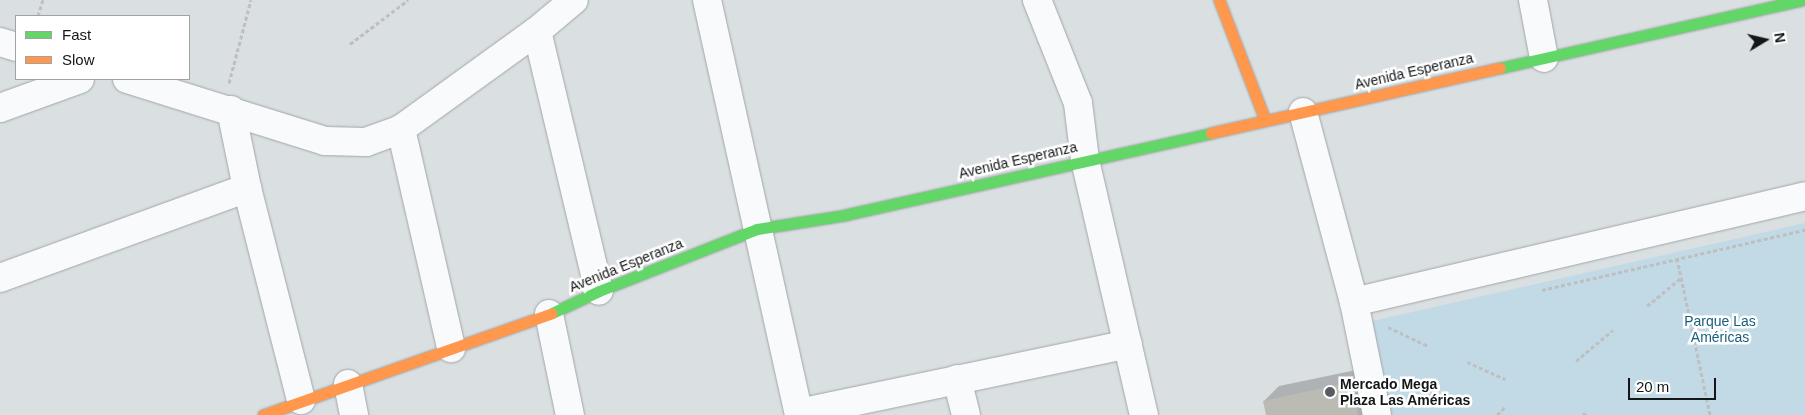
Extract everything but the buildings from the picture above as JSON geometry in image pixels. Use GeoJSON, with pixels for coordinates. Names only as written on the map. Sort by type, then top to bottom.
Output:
{"type":"FeatureCollection","features":[{"type":"Feature","properties":{"kind":"street"},"geometry":{"type":"LineString","coordinates":[[130,80],[325,140],[366,142],[401,129],[537,31],[574,0]]}},
{"type":"Feature","properties":{"kind":"street"},"geometry":{"type":"LineString","coordinates":[[1037,0],[1078,103],[1085,160],[1144,415]]}},
{"type":"Feature","properties":{"kind":"street"},"geometry":{"type":"LineString","coordinates":[[1219,0],[1265,120]]}},
{"type":"Feature","properties":{"kind":"street"},"geometry":{"type":"LineString","coordinates":[[1533,0],[1544,58]]}},
{"type":"Feature","properties":{"kind":"street","name":"Avenida Esperanza"},"geometry":{"type":"LineString","coordinates":[[263,415],[549,314],[599,291],[757,229],[845,215],[1801,0]]}},
{"type":"Feature","properties":{"kind":"street"},"geometry":{"type":"LineString","coordinates":[[711,1],[757,229],[799,414],[958,378],[1128,344]]}},
{"type":"Feature","properties":{"kind":"street"},"geometry":{"type":"LineString","coordinates":[[537,31],[599,291]]}},
{"type":"Feature","properties":{"kind":"street"},"geometry":{"type":"LineString","coordinates":[[0,42],[15,47]]}},
{"type":"Feature","properties":{"kind":"street"},"geometry":{"type":"LineString","coordinates":[[0,108],[77,80]]}},
{"type":"Feature","properties":{"kind":"street"},"geometry":{"type":"LineString","coordinates":[[227,109],[301,400]]}},
{"type":"Feature","properties":{"kind":"street"},"geometry":{"type":"LineString","coordinates":[[1303,112],[1354,302],[1377,415]]}},
{"type":"Feature","properties":{"kind":"street"},"geometry":{"type":"LineString","coordinates":[[401,129],[451,348]]}},
{"type":"Feature","properties":{"kind":"street"},"geometry":{"type":"LineString","coordinates":[[0,278],[247,188]]}},
{"type":"Feature","properties":{"kind":"street"},"geometry":{"type":"LineString","coordinates":[[1354,302],[1805,196]]}},
{"type":"Feature","properties":{"kind":"street"},"geometry":{"type":"LineString","coordinates":[[549,314],[570,415]]}},
{"type":"Feature","properties":{"kind":"street"},"geometry":{"type":"LineString","coordinates":[[958,378],[966,415]]}},
{"type":"Feature","properties":{"kind":"street"},"geometry":{"type":"LineString","coordinates":[[348,384],[354,415]]}},
{"type":"Feature","properties":{"kind":"path"},"geometry":{"type":"LineString","coordinates":[[38,15],[43,0]]}},
{"type":"Feature","properties":{"kind":"path"},"geometry":{"type":"LineString","coordinates":[[227,109],[250,0]]}},
{"type":"Feature","properties":{"kind":"path"},"geometry":{"type":"LineString","coordinates":[[350,44],[408,0]]}},
{"type":"Feature","properties":{"kind":"path"},"geometry":{"type":"LineString","coordinates":[[1670,228],[1710,415]]}},
{"type":"Feature","properties":{"kind":"path"},"geometry":{"type":"LineString","coordinates":[[1541,290],[1805,230]]}},
{"type":"Feature","properties":{"kind":"path"},"geometry":{"type":"LineString","coordinates":[[1647,306],[1681,278]]}},
{"type":"Feature","properties":{"kind":"path"},"geometry":{"type":"LineString","coordinates":[[1395,323],[1385,325],[1428,346]]}},
{"type":"Feature","properties":{"kind":"path"},"geometry":{"type":"LineString","coordinates":[[1576,361],[1613,330]]}},
{"type":"Feature","properties":{"kind":"path"},"geometry":{"type":"LineString","coordinates":[[1467,362],[1505,379]]}},
{"type":"Feature","properties":{"kind":"path"},"geometry":{"type":"LineString","coordinates":[[1497,415],[1506,407]]}},
{"type":"Feature","properties":{"kind":"green space","name":"Parque Las Américas"},"geometry":{"type":"Polygon","coordinates":[[[1805,223],[1805,415],[1389,415],[1368,322],[1805,223]]]}},
{"type":"Feature","properties":{"kind":"traffic: fast"},"geometry":{"type":"LineString","coordinates":[[1500,68],[1801,0]]}},
{"type":"Feature","properties":{"kind":"traffic: fast"},"geometry":{"type":"LineString","coordinates":[[552,313],[599,291],[757,229],[845,215],[1211,133]]}},
{"type":"Feature","properties":{"kind":"traffic: slow"},"geometry":{"type":"LineString","coordinates":[[1219,0],[1265,120]]}},
{"type":"Feature","properties":{"kind":"traffic: slow"},"geometry":{"type":"LineString","coordinates":[[1211,133],[1500,68]]}},
{"type":"Feature","properties":{"kind":"traffic: slow"},"geometry":{"type":"LineString","coordinates":[[263,415],[552,313]]}},
{"type":"Feature","properties":{"kind":"place","name":"Mercado Mega Plaza Las Américas"},"geometry":{"type":"Point","coordinates":[1330,392]}}]}
